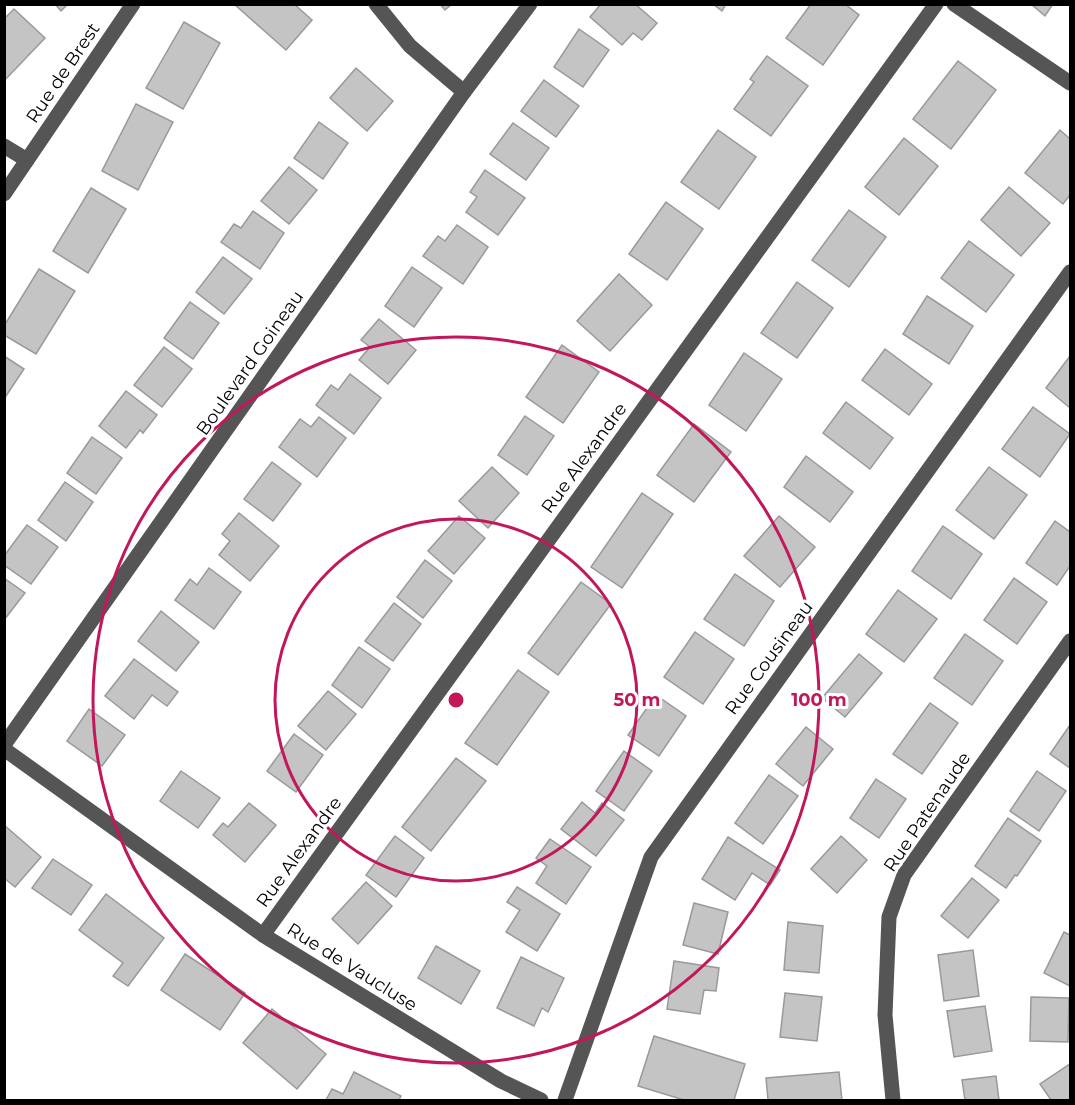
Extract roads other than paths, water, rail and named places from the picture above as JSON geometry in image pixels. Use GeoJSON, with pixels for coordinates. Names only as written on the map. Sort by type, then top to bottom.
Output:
{"type":"FeatureCollection","features":[{"type":"Feature","properties":{"kind":"street","name":"Rue de Brest"},"geometry":{"type":"LineString","coordinates":[[4,194],[133,4]]}},
{"type":"Feature","properties":{"kind":"street"},"geometry":{"type":"LineString","coordinates":[[376,4],[410,46],[464,92]]}},
{"type":"Feature","properties":{"kind":"street","name":"Boulevard Goineau"},"geometry":{"type":"LineString","coordinates":[[4,747],[464,92],[530,4]]}},
{"type":"Feature","properties":{"kind":"street","name":"Rue Alexandre"},"geometry":{"type":"LineString","coordinates":[[263,935],[936,4]]}},
{"type":"Feature","properties":{"kind":"street"},"geometry":{"type":"LineString","coordinates":[[954,4],[1071,83]]}},
{"type":"Feature","properties":{"kind":"street"},"geometry":{"type":"LineString","coordinates":[[4,146],[27,160]]}},
{"type":"Feature","properties":{"kind":"street","name":"Rue Cousineau"},"geometry":{"type":"LineString","coordinates":[[565,1101],[651,857],[1071,272]]}},
{"type":"Feature","properties":{"kind":"street","name":"Rue Patenaude"},"geometry":{"type":"LineString","coordinates":[[893,1101],[885,1015],[889,917],[904,875],[1071,641]]}},
{"type":"Feature","properties":{"kind":"street","name":"Rue de Vaucluse"},"geometry":{"type":"LineString","coordinates":[[4,747],[263,935],[501,1081],[541,1101]]}}]}
